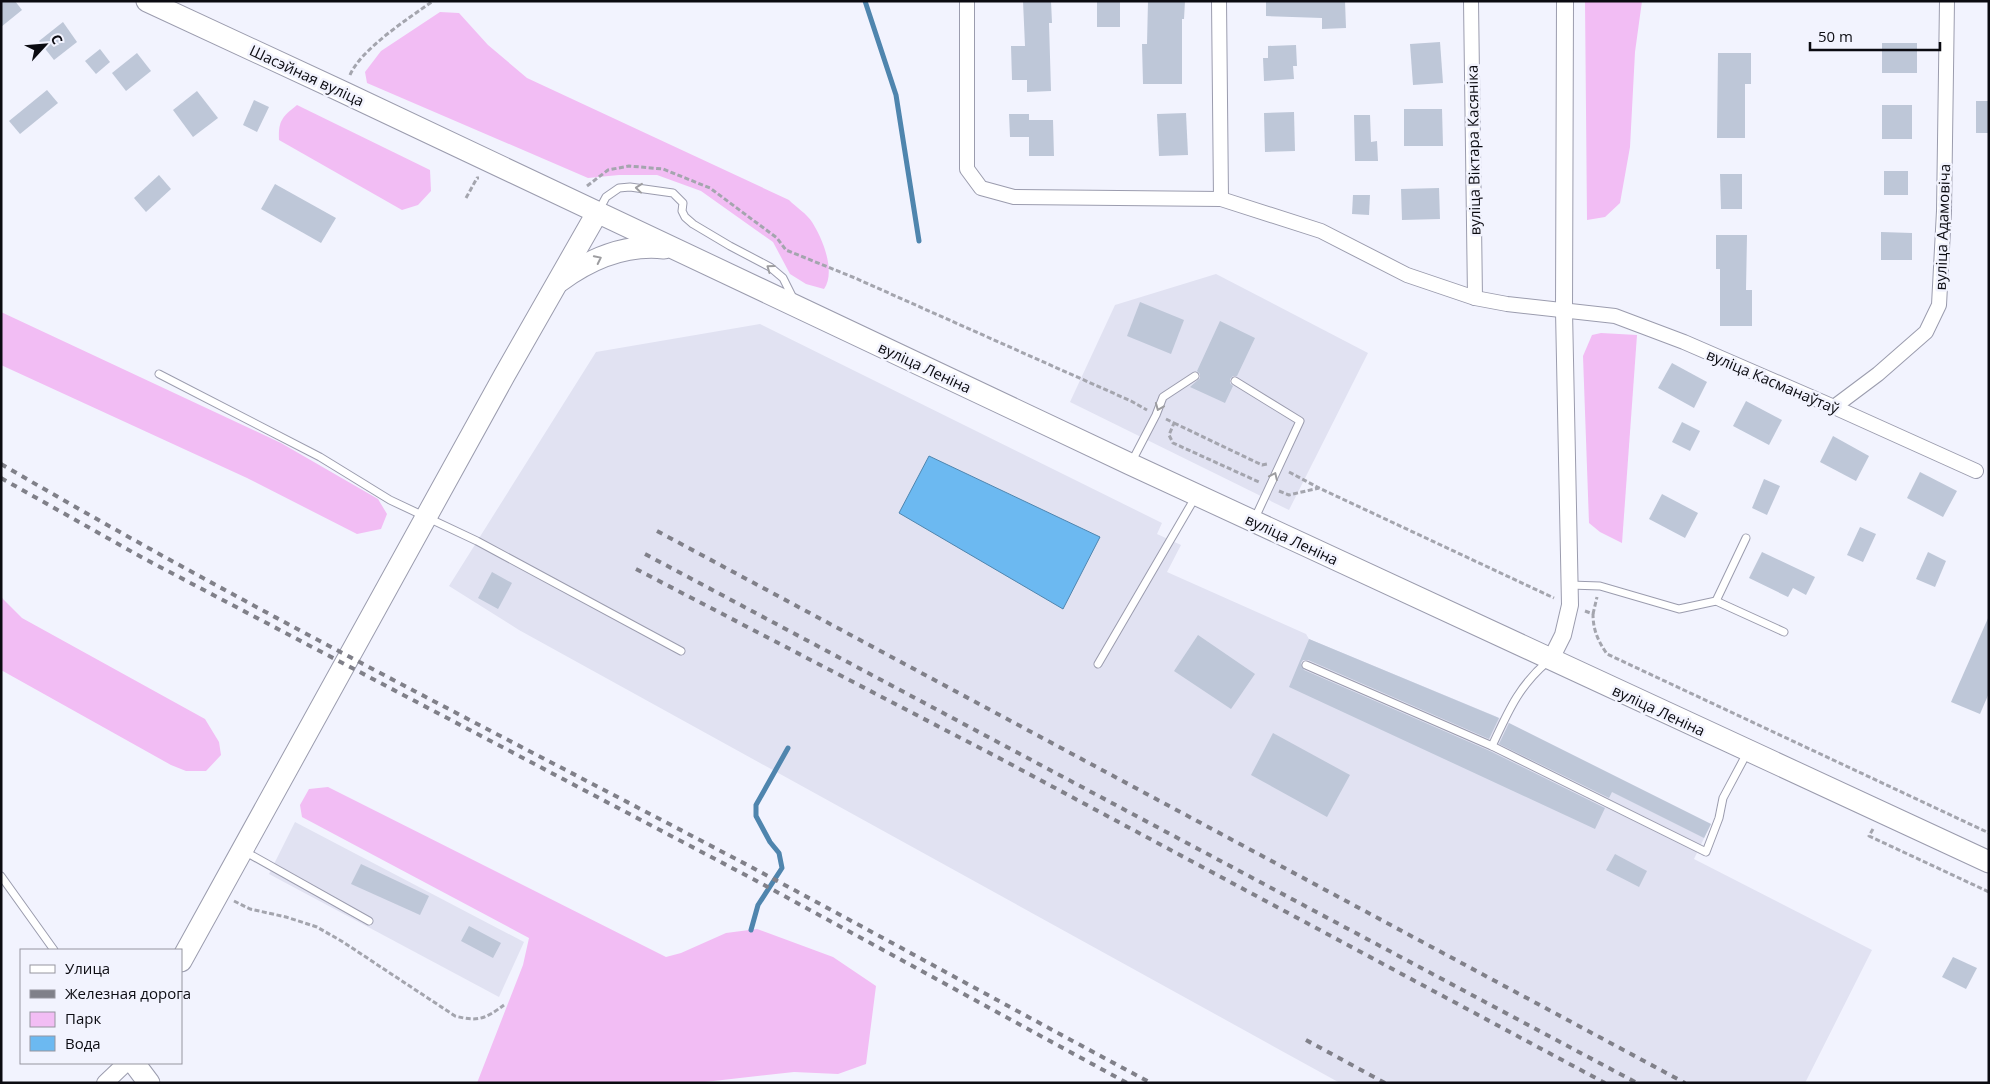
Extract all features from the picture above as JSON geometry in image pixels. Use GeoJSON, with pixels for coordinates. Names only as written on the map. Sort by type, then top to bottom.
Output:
{"type":"FeatureCollection","features":[{"type":"Feature","properties":{"kind":"main road","name":"Шасэйная вуліца"},"geometry":{"type":"LineString","coordinates":[[147,1],[597,213]]}},
{"type":"Feature","properties":{"kind":"main road","name":"вуліца Леніна"},"geometry":{"type":"LineString","coordinates":[[597,213],[1130,464],[1989,862]]}},
{"type":"Feature","properties":{"kind":"main road"},"geometry":{"type":"LineString","coordinates":[[182,959],[426,517],[597,213]]}},
{"type":"Feature","properties":{"kind":"main road"},"geometry":{"type":"LineString","coordinates":[[556,284],[605,255],[642,247],[673,248]]}},
{"type":"Feature","properties":{"kind":"main road"},"geometry":{"type":"LineString","coordinates":[[135,1064],[148,1083]]}},
{"type":"Feature","properties":{"kind":"street","name":"вуліца Касманаўтаў"},"geometry":{"type":"LineString","coordinates":[[967,1],[967,169],[981,188],[1014,197],[1221,200],[1321,231],[1407,275],[1475,298],[1564,311],[1615,316],[1684,342],[1976,471]]}},
{"type":"Feature","properties":{"kind":"street"},"geometry":{"type":"LineString","coordinates":[[1219,1],[1221,200]]}},
{"type":"Feature","properties":{"kind":"street","name":"вуліца Віктара Касяніка"},"geometry":{"type":"LineString","coordinates":[[1472,1],[1475,298]]}},
{"type":"Feature","properties":{"kind":"street"},"geometry":{"type":"LineString","coordinates":[[1551,658],[1562,635],[1570,605],[1564,311],[1565,1]]}},
{"type":"Feature","properties":{"kind":"street","name":"вуліца Адамовіча"},"geometry":{"type":"LineString","coordinates":[[1834,407],[1878,374],[1926,332],[1939,305],[1944,211],[1947,1]]}},
{"type":"Feature","properties":{"kind":"street"},"geometry":{"type":"LineString","coordinates":[[104,1083],[125,1064]]}},
{"type":"Feature","properties":{"kind":"lane"},"geometry":{"type":"LineString","coordinates":[[597,213],[606,197],[619,188],[630,187],[673,193],[682,203],[682,211],[685,217],[693,224],[770,267],[783,278],[798,307]]}},
{"type":"Feature","properties":{"kind":"lane"},"geometry":{"type":"LineString","coordinates":[[159,374],[320,457],[390,500],[477,541],[681,651]]}},
{"type":"Feature","properties":{"kind":"lane"},"geometry":{"type":"LineString","coordinates":[[1130,464],[1156,415],[1163,397],[1195,376]]}},
{"type":"Feature","properties":{"kind":"lane"},"geometry":{"type":"LineString","coordinates":[[1235,381],[1300,421],[1254,521]]}},
{"type":"Feature","properties":{"kind":"lane"},"geometry":{"type":"LineString","coordinates":[[1098,664],[1197,494]]}},
{"type":"Feature","properties":{"kind":"lane"},"geometry":{"type":"LineString","coordinates":[[1716,601],[1746,538]]}},
{"type":"Feature","properties":{"kind":"lane"},"geometry":{"type":"LineString","coordinates":[[1570,585],[1600,586],[1679,609],[1716,601],[1784,632]]}},
{"type":"Feature","properties":{"kind":"lane"},"geometry":{"type":"LineString","coordinates":[[1492,746],[1518,693],[1530,676],[1551,658]]}},
{"type":"Feature","properties":{"kind":"lane"},"geometry":{"type":"LineString","coordinates":[[1306,666],[1492,746],[1706,852],[1719,818],[1723,798],[1748,751]]}},
{"type":"Feature","properties":{"kind":"lane"},"geometry":{"type":"LineString","coordinates":[[242,850],[368,921]]}},
{"type":"Feature","properties":{"kind":"lane"},"geometry":{"type":"LineString","coordinates":[[1,876],[53,949]]}},
{"type":"Feature","properties":{"kind":"path"},"geometry":{"type":"LineString","coordinates":[[343,92],[353,68],[383,36],[433,1]]}},
{"type":"Feature","properties":{"kind":"path"},"geometry":{"type":"LineString","coordinates":[[586,187],[608,170],[629,166],[663,169],[710,188],[777,238],[786,250],[855,278],[1130,400],[1156,415],[1262,465],[1271,464],[1278,467],[1319,488],[1593,614],[1593,625],[1598,640],[1607,654],[1989,833]]}},
{"type":"Feature","properties":{"kind":"path"},"geometry":{"type":"LineString","coordinates":[[466,198],[477,178],[485,181]]}},
{"type":"Feature","properties":{"kind":"path"},"geometry":{"type":"LineString","coordinates":[[1174,423],[1169,435],[1172,443],[1269,487],[1289,495],[1319,488]]}},
{"type":"Feature","properties":{"kind":"path"},"geometry":{"type":"LineString","coordinates":[[1869,836],[1989,892]]}},
{"type":"Feature","properties":{"kind":"path"},"geometry":{"type":"LineString","coordinates":[[217,893],[250,909],[286,917],[317,927],[455,1016],[473,1021],[485,1017],[504,1005]]}},
{"type":"Feature","properties":{"kind":"shaded area"},"geometry":{"type":"Polygon","coordinates":[[[1216,274],[1368,353],[1289,510],[1070,402],[1115,305],[1216,274]]]}},
{"type":"Feature","properties":{"kind":"shaded area"},"geometry":{"type":"Polygon","coordinates":[[[760,324],[1162,523],[1157,534],[1181,545],[1167,572],[1306,634],[1309,639],[1495,716],[1711,824],[1694,859],[1872,950],[1805,1083],[1340,1083],[519,630],[449,586],[596,352],[760,324]]]}},
{"type":"Feature","properties":{"kind":"shaded area"},"geometry":{"type":"Polygon","coordinates":[[[295,822],[524,942],[499,997],[269,874],[295,822]]]}},
{"type":"Feature","properties":{"kind":"green space"},"geometry":{"type":"Polygon","coordinates":[[[1585,1],[1642,1],[1635,52],[1630,147],[1620,203],[1605,217],[1587,220],[1585,1]]]}},
{"type":"Feature","properties":{"kind":"green space"},"geometry":{"type":"Polygon","coordinates":[[[440,12],[459,13],[488,45],[527,78],[789,200],[810,219],[824,246],[829,274],[824,289],[806,284],[790,274],[773,242],[701,191],[657,175],[619,175],[588,178],[367,83],[365,72],[381,51],[440,12]]]}},
{"type":"Feature","properties":{"kind":"green space"},"geometry":{"type":"Polygon","coordinates":[[[297,105],[430,170],[431,191],[418,205],[402,210],[279,140],[279,128],[282,120],[297,105]]]}},
{"type":"Feature","properties":{"kind":"green space"},"geometry":{"type":"Polygon","coordinates":[[[1,312],[281,443],[378,499],[387,514],[381,529],[357,534],[247,478],[1,365],[1,312]]]}},
{"type":"Feature","properties":{"kind":"green space"},"geometry":{"type":"Polygon","coordinates":[[[1601,333],[1637,335],[1622,543],[1600,532],[1589,523],[1583,356],[1592,335],[1601,333]]]}},
{"type":"Feature","properties":{"kind":"green space"},"geometry":{"type":"Polygon","coordinates":[[[1,596],[22,618],[205,719],[219,742],[221,755],[206,771],[186,771],[171,765],[1,670],[1,596]]]}},
{"type":"Feature","properties":{"kind":"green space"},"geometry":{"type":"Polygon","coordinates":[[[328,787],[666,957],[681,953],[726,933],[757,929],[833,957],[876,986],[866,1064],[838,1074],[794,1072],[696,1083],[477,1083],[523,965],[529,938],[302,817],[300,805],[309,789],[328,787]]]}},
{"type":"Feature","properties":{"kind":"water"},"geometry":{"type":"Polygon","coordinates":[[[929,456],[1100,537],[1063,609],[899,513],[929,456]]]}},
{"type":"Feature","properties":{"kind":"building"},"geometry":{"type":"Polygon","coordinates":[[[1,1],[15,1],[22,10],[1,27],[1,1]]]}},
{"type":"Feature","properties":{"kind":"building"},"geometry":{"type":"Polygon","coordinates":[[[1023,1],[1051,1],[1052,23],[1049,23],[1051,91],[1027,92],[1027,80],[1012,80],[1011,46],[1025,46],[1023,1]]]}},
{"type":"Feature","properties":{"kind":"building"},"geometry":{"type":"Polygon","coordinates":[[[1097,1],[1120,1],[1120,27],[1097,27],[1097,1]]]}},
{"type":"Feature","properties":{"kind":"building"},"geometry":{"type":"Polygon","coordinates":[[[1148,1],[1185,1],[1184,19],[1182,19],[1182,84],[1143,84],[1142,44],[1147,44],[1148,1]]]}},
{"type":"Feature","properties":{"kind":"building"},"geometry":{"type":"Polygon","coordinates":[[[1266,1],[1345,1],[1346,28],[1322,29],[1322,18],[1266,16],[1266,1]]]}},
{"type":"Feature","properties":{"kind":"building"},"geometry":{"type":"Polygon","coordinates":[[[63,22],[77,42],[54,60],[39,41],[63,22]]]}},
{"type":"Feature","properties":{"kind":"building"},"geometry":{"type":"Polygon","coordinates":[[[1440,42],[1443,83],[1413,85],[1410,44],[1440,42]]]}},
{"type":"Feature","properties":{"kind":"building"},"geometry":{"type":"Polygon","coordinates":[[[1882,43],[1917,43],[1917,73],[1882,73],[1882,43]]]}},
{"type":"Feature","properties":{"kind":"building"},"geometry":{"type":"Polygon","coordinates":[[[1296,45],[1297,66],[1293,66],[1294,79],[1264,81],[1263,58],[1268,58],[1268,46],[1296,45]]]}},
{"type":"Feature","properties":{"kind":"building"},"geometry":{"type":"Polygon","coordinates":[[[100,49],[110,62],[96,74],[85,61],[100,49]]]}},
{"type":"Feature","properties":{"kind":"building"},"geometry":{"type":"Polygon","coordinates":[[[137,53],[151,71],[126,91],[112,73],[137,53]]]}},
{"type":"Feature","properties":{"kind":"building"},"geometry":{"type":"Polygon","coordinates":[[[1718,53],[1751,53],[1751,84],[1745,84],[1745,138],[1717,138],[1718,53]]]}},
{"type":"Feature","properties":{"kind":"building"},"geometry":{"type":"Polygon","coordinates":[[[47,90],[58,103],[20,134],[9,121],[47,90]]]}},
{"type":"Feature","properties":{"kind":"building"},"geometry":{"type":"Polygon","coordinates":[[[197,91],[218,118],[193,137],[173,110],[197,91]]]}},
{"type":"Feature","properties":{"kind":"building"},"geometry":{"type":"Polygon","coordinates":[[[254,100],[269,107],[257,132],[243,125],[254,100]]]}},
{"type":"Feature","properties":{"kind":"building"},"geometry":{"type":"Polygon","coordinates":[[[1976,101],[1989,101],[1989,133],[1976,133],[1976,101]]]}},
{"type":"Feature","properties":{"kind":"building"},"geometry":{"type":"Polygon","coordinates":[[[1882,105],[1912,105],[1912,139],[1882,139],[1882,105]]]}},
{"type":"Feature","properties":{"kind":"building"},"geometry":{"type":"Polygon","coordinates":[[[1404,109],[1442,109],[1443,146],[1404,146],[1404,109]]]}},
{"type":"Feature","properties":{"kind":"building"},"geometry":{"type":"Polygon","coordinates":[[[1294,112],[1295,151],[1265,152],[1264,113],[1294,112]]]}},
{"type":"Feature","properties":{"kind":"building"},"geometry":{"type":"Polygon","coordinates":[[[1186,113],[1188,155],[1159,156],[1157,114],[1186,113]]]}},
{"type":"Feature","properties":{"kind":"building"},"geometry":{"type":"Polygon","coordinates":[[[1009,114],[1029,114],[1029,120],[1053,120],[1054,156],[1029,156],[1029,137],[1010,137],[1009,114]]]}},
{"type":"Feature","properties":{"kind":"building"},"geometry":{"type":"Polygon","coordinates":[[[1354,115],[1370,115],[1371,142],[1377,141],[1378,161],[1355,161],[1354,115]]]}},
{"type":"Feature","properties":{"kind":"building"},"geometry":{"type":"Polygon","coordinates":[[[1884,171],[1908,171],[1908,195],[1884,195],[1884,171]]]}},
{"type":"Feature","properties":{"kind":"building"},"geometry":{"type":"Polygon","coordinates":[[[1720,174],[1742,174],[1742,209],[1721,209],[1720,174]]]}},
{"type":"Feature","properties":{"kind":"building"},"geometry":{"type":"Polygon","coordinates":[[[159,175],[171,189],[146,212],[134,198],[159,175]]]}},
{"type":"Feature","properties":{"kind":"building"},"geometry":{"type":"Polygon","coordinates":[[[275,184],[336,218],[321,243],[261,209],[275,184]]]}},
{"type":"Feature","properties":{"kind":"building"},"geometry":{"type":"Polygon","coordinates":[[[1439,188],[1440,219],[1402,220],[1401,189],[1439,188]]]}},
{"type":"Feature","properties":{"kind":"building"},"geometry":{"type":"Polygon","coordinates":[[[1353,195],[1370,195],[1369,215],[1352,214],[1353,195]]]}},
{"type":"Feature","properties":{"kind":"building"},"geometry":{"type":"Polygon","coordinates":[[[1881,232],[1912,233],[1912,260],[1881,260],[1881,232]]]}},
{"type":"Feature","properties":{"kind":"building"},"geometry":{"type":"Polygon","coordinates":[[[1716,235],[1747,235],[1746,290],[1752,290],[1752,326],[1720,326],[1720,269],[1716,269],[1716,235]]]}},
{"type":"Feature","properties":{"kind":"building"},"geometry":{"type":"Polygon","coordinates":[[[1140,302],[1184,320],[1171,354],[1127,336],[1140,302]]]}},
{"type":"Feature","properties":{"kind":"building"},"geometry":{"type":"Polygon","coordinates":[[[1220,321],[1255,338],[1237,376],[1233,376],[1230,379],[1230,383],[1233,386],[1225,403],[1190,387],[1200,378],[1200,374],[1197,371],[1220,321]]]}},
{"type":"Feature","properties":{"kind":"building"},"geometry":{"type":"Polygon","coordinates":[[[1672,363],[1707,382],[1694,408],[1658,388],[1672,363]]]}},
{"type":"Feature","properties":{"kind":"building"},"geometry":{"type":"Polygon","coordinates":[[[1746,401],[1782,420],[1769,445],[1733,426],[1746,401]]]}},
{"type":"Feature","properties":{"kind":"building"},"geometry":{"type":"Polygon","coordinates":[[[1682,422],[1700,431],[1690,451],[1672,442],[1682,422]]]}},
{"type":"Feature","properties":{"kind":"building"},"geometry":{"type":"Polygon","coordinates":[[[1833,436],[1869,456],[1856,481],[1820,462],[1833,436]]]}},
{"type":"Feature","properties":{"kind":"building"},"geometry":{"type":"Polygon","coordinates":[[[1920,472],[1957,491],[1943,517],[1907,498],[1920,472]]]}},
{"type":"Feature","properties":{"kind":"building"},"geometry":{"type":"Polygon","coordinates":[[[1764,479],[1780,486],[1767,515],[1752,508],[1764,479]]]}},
{"type":"Feature","properties":{"kind":"building"},"geometry":{"type":"Polygon","coordinates":[[[1662,494],[1698,513],[1685,538],[1649,519],[1662,494]]]}},
{"type":"Feature","properties":{"kind":"building"},"geometry":{"type":"Polygon","coordinates":[[[1860,527],[1876,534],[1863,562],[1847,555],[1860,527]]]}},
{"type":"Feature","properties":{"kind":"building"},"geometry":{"type":"Polygon","coordinates":[[[1762,552],[1815,577],[1806,595],[1793,588],[1788,597],[1749,578],[1762,552]]]}},
{"type":"Feature","properties":{"kind":"building"},"geometry":{"type":"Polygon","coordinates":[[[1928,552],[1946,561],[1935,587],[1916,579],[1928,552]]]}},
{"type":"Feature","properties":{"kind":"building"},"geometry":{"type":"Polygon","coordinates":[[[492,572],[512,583],[498,609],[478,598],[492,572]]]}},
{"type":"Feature","properties":{"kind":"building"},"geometry":{"type":"Polygon","coordinates":[[[1989,616],[1989,693],[1980,714],[1951,702],[1989,616]]]}},
{"type":"Feature","properties":{"kind":"building"},"geometry":{"type":"Polygon","coordinates":[[[1198,635],[1255,674],[1231,709],[1174,671],[1198,635]]]}},
{"type":"Feature","properties":{"kind":"building"},"geometry":{"type":"Polygon","coordinates":[[[1309,639],[1499,718],[1489,739],[1308,660],[1303,660],[1301,663],[1304,670],[1490,751],[1605,808],[1595,829],[1289,687],[1309,639]]]}},
{"type":"Feature","properties":{"kind":"building"},"geometry":{"type":"Polygon","coordinates":[[[1509,723],[1711,824],[1704,838],[1612,792],[1609,798],[1499,744],[1509,723]]]}},
{"type":"Feature","properties":{"kind":"building"},"geometry":{"type":"Polygon","coordinates":[[[1273,733],[1350,775],[1327,817],[1251,775],[1273,733]]]}},
{"type":"Feature","properties":{"kind":"building"},"geometry":{"type":"Polygon","coordinates":[[[1615,854],[1647,871],[1639,887],[1606,870],[1615,854]]]}},
{"type":"Feature","properties":{"kind":"building"},"geometry":{"type":"Polygon","coordinates":[[[361,864],[429,896],[420,915],[351,884],[361,864]]]}},
{"type":"Feature","properties":{"kind":"building"},"geometry":{"type":"Polygon","coordinates":[[[469,926],[501,943],[493,958],[461,941],[469,926]]]}},
{"type":"Feature","properties":{"kind":"building"},"geometry":{"type":"Polygon","coordinates":[[[1953,957],[1977,968],[1966,989],[1942,977],[1953,957]]]}},
{"type":"Feature","properties":{"kind":"waterway"},"geometry":{"type":"LineString","coordinates":[[865,1],[896,95],[919,241]]}},
{"type":"Feature","properties":{"kind":"waterway"},"geometry":{"type":"LineString","coordinates":[[751,930],[758,905],[782,868],[779,853],[770,842],[756,816],[756,805],[788,748]]}},
{"type":"Feature","properties":{"kind":"railway"},"geometry":{"type":"LineString","coordinates":[[1,464],[281,620],[753,868],[1151,1083]]}},
{"type":"Feature","properties":{"kind":"railway"},"geometry":{"type":"LineString","coordinates":[[1,478],[143,558],[753,879],[1127,1083]]}},
{"type":"Feature","properties":{"kind":"railway"},"geometry":{"type":"LineString","coordinates":[[657,531],[1685,1083]]}},
{"type":"Feature","properties":{"kind":"railway"},"geometry":{"type":"LineString","coordinates":[[645,554],[1637,1083]]}},
{"type":"Feature","properties":{"kind":"railway"},"geometry":{"type":"LineString","coordinates":[[636,569],[1001,759],[1605,1083]]}},
{"type":"Feature","properties":{"kind":"railway"},"geometry":{"type":"LineString","coordinates":[[1306,1040],[1385,1083]]}}]}
